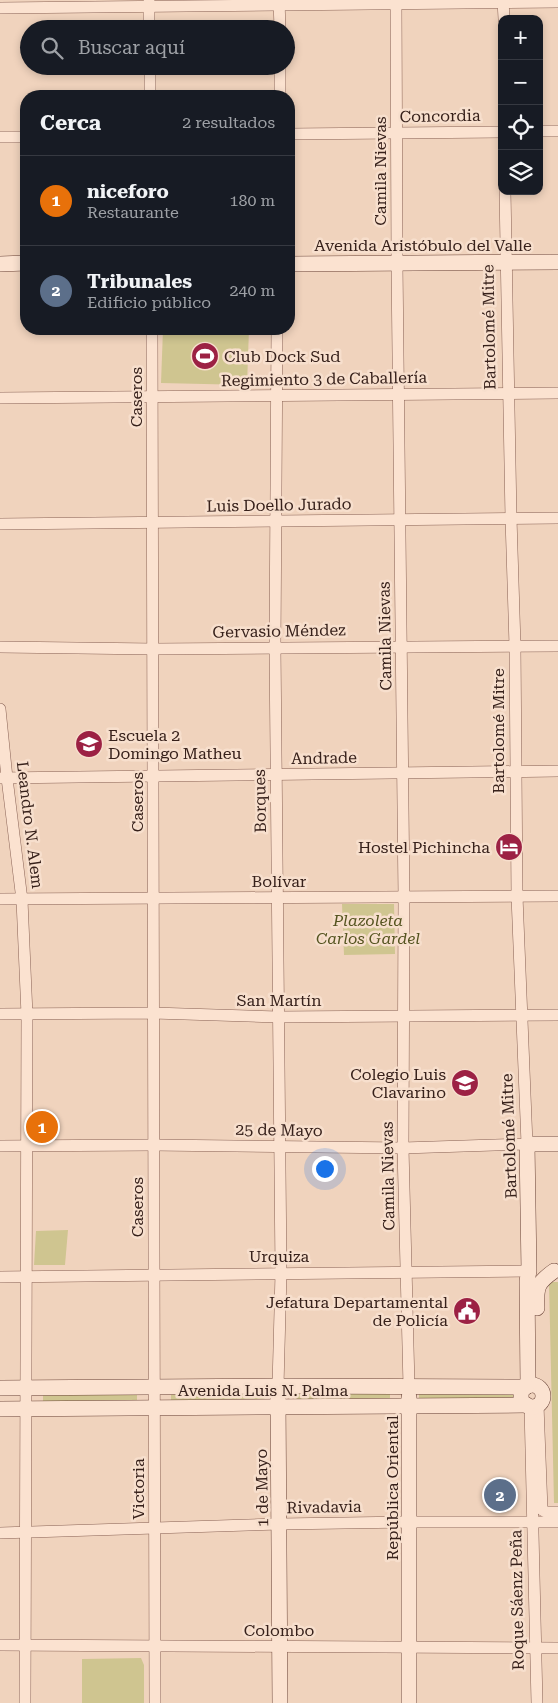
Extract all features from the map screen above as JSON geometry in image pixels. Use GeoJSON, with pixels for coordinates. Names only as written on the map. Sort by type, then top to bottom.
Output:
{"type":"FeatureCollection","features":[{"type":"Feature","properties":{"kind":"main road","name":"Avenida Aristóbulo del Valle"},"geometry":{"type":"LineString","coordinates":[[295,264],[558,262]]}},
{"type":"Feature","properties":{"kind":"main road"},"geometry":{"type":"LineString","coordinates":[[0,264],[20,263]]}},
{"type":"Feature","properties":{"kind":"main road","name":"25 de Mayo"},"geometry":{"type":"LineString","coordinates":[[527,1144],[558,1144]]}},
{"type":"Feature","properties":{"kind":"main road","name":"Bartolomé Mitre"},"geometry":{"type":"LineString","coordinates":[[527,1144],[529,1271]]}},
{"type":"Feature","properties":{"kind":"main road"},"geometry":{"type":"LineString","coordinates":[[532,1406],[521,1396],[531,1386],[536,1291],[539,1283],[556,1270]]}},
{"type":"Feature","properties":{"kind":"main road","name":"Urquiza"},"geometry":{"type":"LineString","coordinates":[[529,1271],[556,1270]]}},
{"type":"Feature","properties":{"kind":"main road"},"geometry":{"type":"LineString","coordinates":[[529,1271],[527,1281],[531,1386]]}},
{"type":"Feature","properties":{"kind":"main road","name":"1 de Mayo"},"geometry":{"type":"LineString","coordinates":[[278,1386],[280,1703]]}},
{"type":"Feature","properties":{"kind":"main road","name":"República Oriental"},"geometry":{"type":"LineString","coordinates":[[409,1386],[409,1703]]}},
{"type":"Feature","properties":{"kind":"main road","name":"Avenida Luis N. Palma"},"geometry":{"type":"LineString","coordinates":[[0,1388],[531,1386]]}},
{"type":"Feature","properties":{"kind":"main road","name":"Avenida Luis N. Palma"},"geometry":{"type":"LineString","coordinates":[[0,1409],[532,1406]]}},
{"type":"Feature","properties":{"kind":"street"},"geometry":{"type":"LineString","coordinates":[[503,1],[504,15]]}},
{"type":"Feature","properties":{"kind":"street"},"geometry":{"type":"LineString","coordinates":[[279,2],[280,20]]}},
{"type":"Feature","properties":{"kind":"street","name":"Camila Nievas"},"geometry":{"type":"LineString","coordinates":[[396,2],[404,897],[403,1148],[406,1272]]}},
{"type":"Feature","properties":{"kind":"street"},"geometry":{"type":"LineString","coordinates":[[0,8],[149,3],[558,2]]}},
{"type":"Feature","properties":{"kind":"street"},"geometry":{"type":"LineString","coordinates":[[149,3],[149,20]]}},
{"type":"Feature","properties":{"kind":"street"},"geometry":{"type":"LineString","coordinates":[[150,75],[150,90]]}},
{"type":"Feature","properties":{"kind":"street"},"geometry":{"type":"LineString","coordinates":[[280,75],[280,90]]}},
{"type":"Feature","properties":{"kind":"street"},"geometry":{"type":"LineString","coordinates":[[543,131],[558,131]]}},
{"type":"Feature","properties":{"kind":"street","name":"Concordia"},"geometry":{"type":"LineString","coordinates":[[295,134],[498,132]]}},
{"type":"Feature","properties":{"kind":"street"},"geometry":{"type":"LineString","coordinates":[[0,137],[20,137]]}},
{"type":"Feature","properties":{"kind":"street","name":"Bartolomé Mitre"},"geometry":{"type":"LineString","coordinates":[[505,195],[515,646],[517,896],[527,1144]]}},
{"type":"Feature","properties":{"kind":"street","name":"Caseros"},"geometry":{"type":"LineString","coordinates":[[152,335],[154,649],[153,1274]]}},
{"type":"Feature","properties":{"kind":"street","name":"Borques"},"geometry":{"type":"LineString","coordinates":[[277,335],[275,647],[281,1273]]}},
{"type":"Feature","properties":{"kind":"street","name":"Regimiento 3 de Caballería"},"geometry":{"type":"LineString","coordinates":[[0,398],[558,393]]}},
{"type":"Feature","properties":{"kind":"street","name":"Luis Doello Jurado"},"geometry":{"type":"LineString","coordinates":[[0,524],[558,518]]}},
{"type":"Feature","properties":{"kind":"street","name":"Gervasio Méndez"},"geometry":{"type":"LineString","coordinates":[[0,647],[154,649],[558,646]]}},
{"type":"Feature","properties":{"kind":"street","name":"Leandro N. Alem"},"geometry":{"type":"LineString","coordinates":[[0,709],[3,778],[22,900],[26,1015],[25,1703]]}},
{"type":"Feature","properties":{"kind":"street","name":"Andrade"},"geometry":{"type":"LineString","coordinates":[[3,778],[558,771]]}},
{"type":"Feature","properties":{"kind":"street","name":"Bolívar"},"geometry":{"type":"LineString","coordinates":[[0,899],[558,896]]}},
{"type":"Feature","properties":{"kind":"street","name":"San Martín"},"geometry":{"type":"LineString","coordinates":[[0,1014],[153,1014],[278,1017],[558,1015]]}},
{"type":"Feature","properties":{"kind":"street","name":"25 de Mayo"},"geometry":{"type":"LineString","coordinates":[[0,1146],[153,1145],[403,1148],[527,1144]]}},
{"type":"Feature","properties":{"kind":"street","name":"Urquiza"},"geometry":{"type":"LineString","coordinates":[[0,1277],[529,1271]]}},
{"type":"Feature","properties":{"kind":"street","name":"República Oriental"},"geometry":{"type":"LineString","coordinates":[[406,1272],[409,1386]]}},
{"type":"Feature","properties":{"kind":"street","name":"1 de Mayo"},"geometry":{"type":"LineString","coordinates":[[278,1386],[281,1273]]}},
{"type":"Feature","properties":{"kind":"street","name":"Victoria"},"geometry":{"type":"LineString","coordinates":[[153,1274],[155,1703]]}},
{"type":"Feature","properties":{"kind":"street"},"geometry":{"type":"LineString","coordinates":[[532,1406],[542,1510],[558,1512]]}},
{"type":"Feature","properties":{"kind":"street","name":"Roque Sáenz Peña"},"geometry":{"type":"LineString","coordinates":[[532,1406],[537,1703]]}},
{"type":"Feature","properties":{"kind":"street","name":"Rivadavia"},"geometry":{"type":"LineString","coordinates":[[0,1533],[280,1524],[558,1522]]}},
{"type":"Feature","properties":{"kind":"street","name":"Colombo"},"geometry":{"type":"LineString","coordinates":[[0,1645],[558,1648]]}},
{"type":"Feature","properties":{"kind":"green space","name":"Club Dock Sud"},"geometry":{"type":"Polygon","coordinates":[[[163,335],[249,335],[247,385],[161,383],[163,335]]]}},
{"type":"Feature","properties":{"kind":"green space","name":"Plazoleta Carlos Gardel"},"geometry":{"type":"Polygon","coordinates":[[[342,904],[394,904],[395,954],[344,955],[342,904]]]}},
{"type":"Feature","properties":{"kind":"green space"},"geometry":{"type":"Polygon","coordinates":[[[68,1230],[65,1265],[34,1265],[36,1231],[68,1230]]]}},
{"type":"Feature","properties":{"kind":"green space"},"geometry":{"type":"Polygon","coordinates":[[[549,1282],[558,1282],[558,1503],[554,1503],[549,1282]]]}},
{"type":"Feature","properties":{"kind":"green space"},"geometry":{"type":"Polygon","coordinates":[[[419,1392],[514,1392],[514,1400],[419,1401],[419,1392]]]}},
{"type":"Feature","properties":{"kind":"green space"},"geometry":{"type":"Polygon","coordinates":[[[43,1393],[137,1393],[137,1401],[43,1402],[43,1393]]]}},
{"type":"Feature","properties":{"kind":"green space"},"geometry":{"type":"Polygon","coordinates":[[[171,1393],[265,1393],[265,1401],[171,1401],[171,1393]]]}},
{"type":"Feature","properties":{"kind":"green space"},"geometry":{"type":"Polygon","coordinates":[[[296,1393],[390,1393],[390,1401],[296,1401],[296,1393]]]}},
{"type":"Feature","properties":{"kind":"green space"},"geometry":{"type":"Polygon","coordinates":[[[141,1658],[144,1665],[144,1703],[82,1703],[82,1659],[141,1658]]]}},
{"type":"Feature","properties":{"kind":"place","name":"Club Dock Sud"},"geometry":{"type":"Point","coordinates":[205,356]}},
{"type":"Feature","properties":{"kind":"place","name":"Escuela 2 Domingo Matheu"},"geometry":{"type":"Point","coordinates":[89,744]}},
{"type":"Feature","properties":{"kind":"place","name":"Hostel Pichincha"},"geometry":{"type":"Point","coordinates":[509,847]}},
{"type":"Feature","properties":{"kind":"place","name":"Colegio Luis Clavarino"},"geometry":{"type":"Point","coordinates":[465,1083]}},
{"type":"Feature","properties":{"kind":"place","name":"niceforo"},"geometry":{"type":"Point","coordinates":[42,1127]}},
{"type":"Feature","properties":{"kind":"place","name":"Jefatura Departamental de Policía"},"geometry":{"type":"Point","coordinates":[467,1311]}},
{"type":"Feature","properties":{"kind":"place","name":"Tribunales"},"geometry":{"type":"Point","coordinates":[500,1495]}}]}
